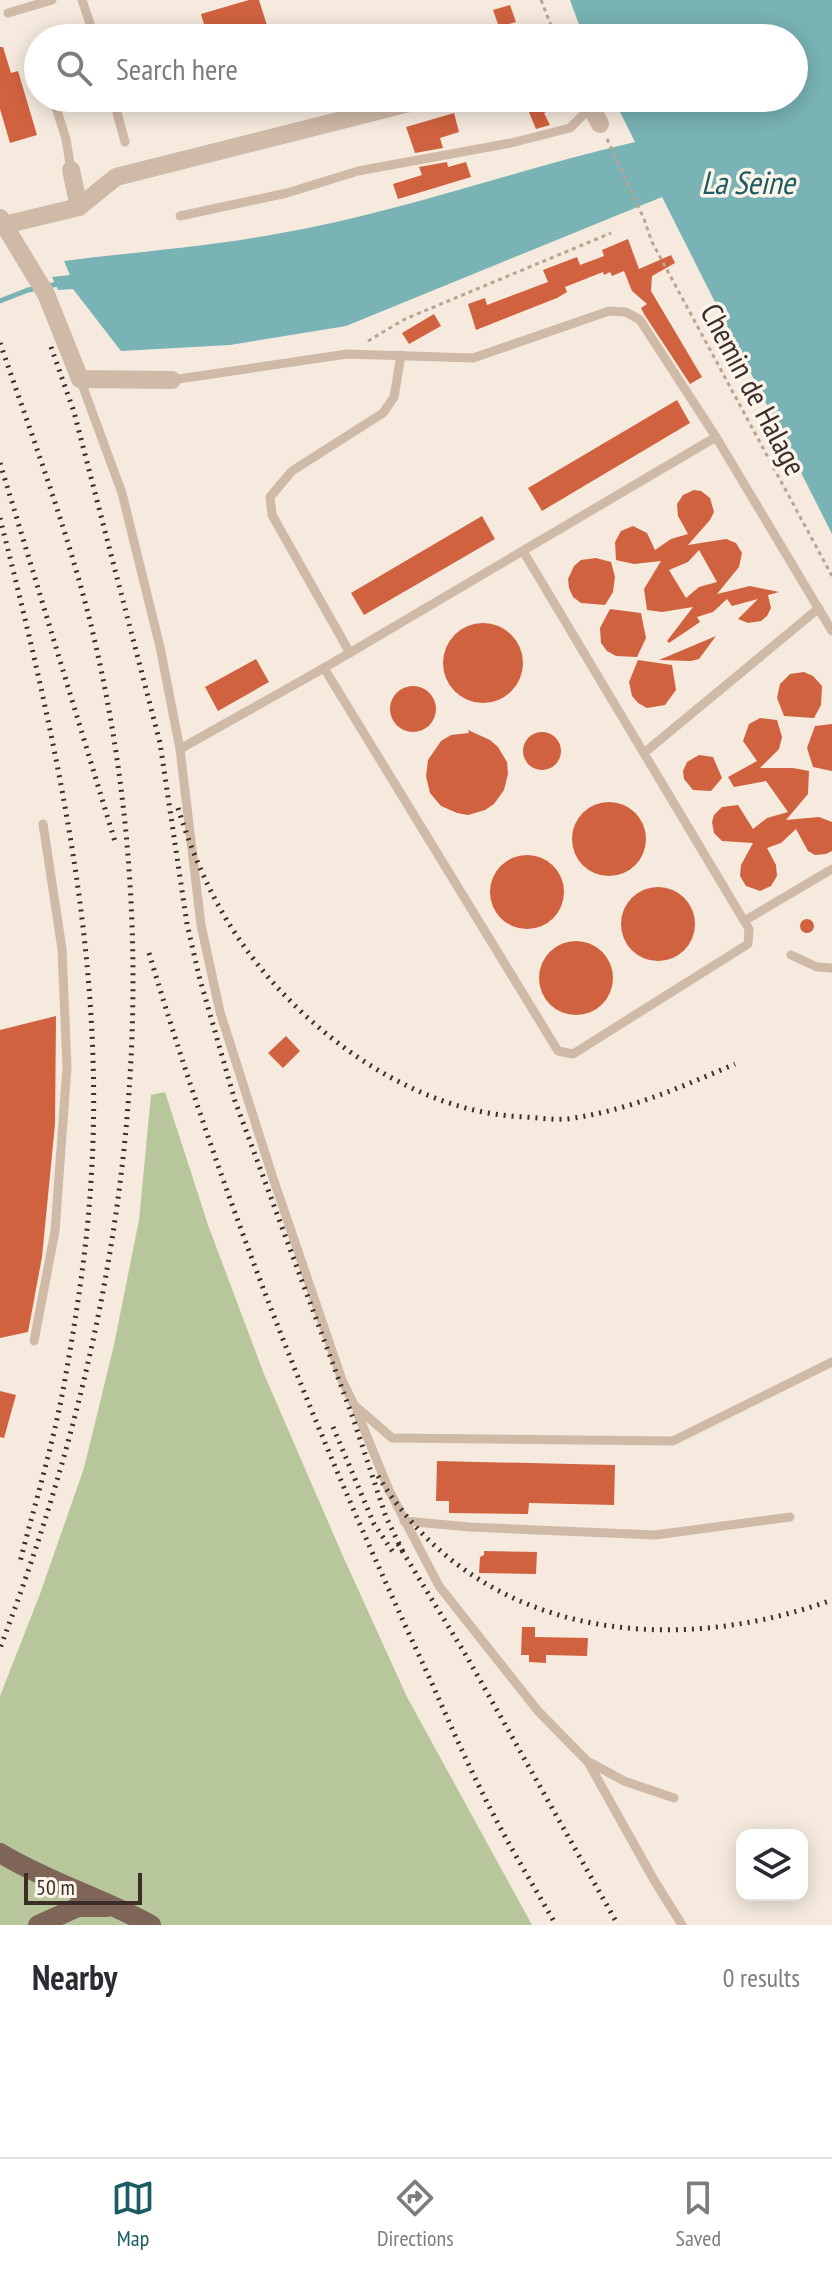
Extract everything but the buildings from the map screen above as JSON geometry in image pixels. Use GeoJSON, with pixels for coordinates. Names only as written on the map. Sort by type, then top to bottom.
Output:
{"type":"FeatureCollection","features":[{"type":"Feature","properties":{"kind":"main road"},"geometry":{"type":"LineString","coordinates":[[0,1853],[38,1875],[119,1907],[151,1925]]}},
{"type":"Feature","properties":{"kind":"main road"},"geometry":{"type":"LineString","coordinates":[[38,1925],[78,1907],[119,1907]]}},
{"type":"Feature","properties":{"kind":"street"},"geometry":{"type":"LineString","coordinates":[[172,380],[80,379],[41,286],[2,222],[79,207],[116,177],[374,112]]}},
{"type":"Feature","properties":{"kind":"street"},"geometry":{"type":"LineString","coordinates":[[71,170],[79,207]]}},
{"type":"Feature","properties":{"kind":"lane"},"geometry":{"type":"LineString","coordinates":[[8,13],[52,0]]}},
{"type":"Feature","properties":{"kind":"lane"},"geometry":{"type":"LineString","coordinates":[[82,0],[90,24]]}},
{"type":"Feature","properties":{"kind":"lane"},"geometry":{"type":"LineString","coordinates":[[57,112],[71,170]]}},
{"type":"Feature","properties":{"kind":"lane"},"geometry":{"type":"LineString","coordinates":[[117,112],[125,142]]}},
{"type":"Feature","properties":{"kind":"lane"},"geometry":{"type":"LineString","coordinates":[[180,216],[287,193],[358,171],[511,143],[570,128],[590,112]]}},
{"type":"Feature","properties":{"kind":"lane"},"geometry":{"type":"LineString","coordinates":[[172,380],[347,354],[473,358],[609,311],[626,312],[640,320],[716,437],[832,631]]}},
{"type":"Feature","properties":{"kind":"lane"},"geometry":{"type":"LineString","coordinates":[[350,653],[272,515],[270,497],[292,471],[383,413],[394,397],[401,355]]}},
{"type":"Feature","properties":{"kind":"lane"},"geometry":{"type":"LineString","coordinates":[[80,379],[122,493],[160,647],[180,749],[201,925],[220,1012],[342,1380],[404,1521],[439,1586],[538,1711],[588,1762],[682,1925]]}},
{"type":"Feature","properties":{"kind":"lane"},"geometry":{"type":"LineString","coordinates":[[180,749],[350,653],[716,437]]}},
{"type":"Feature","properties":{"kind":"lane"},"geometry":{"type":"LineString","coordinates":[[324,668],[558,1051],[573,1054],[748,944],[749,929],[523,551]]}},
{"type":"Feature","properties":{"kind":"lane"},"geometry":{"type":"LineString","coordinates":[[644,753],[819,608]]}},
{"type":"Feature","properties":{"kind":"lane"},"geometry":{"type":"LineString","coordinates":[[34,1341],[55,1231],[67,1067],[62,949],[43,824]]}},
{"type":"Feature","properties":{"kind":"lane"},"geometry":{"type":"LineString","coordinates":[[744,921],[832,869]]}},
{"type":"Feature","properties":{"kind":"lane"},"geometry":{"type":"LineString","coordinates":[[791,955],[817,967],[832,968]]}},
{"type":"Feature","properties":{"kind":"lane"},"geometry":{"type":"LineString","coordinates":[[354,1405],[392,1438],[673,1441],[832,1362]]}},
{"type":"Feature","properties":{"kind":"lane"},"geometry":{"type":"LineString","coordinates":[[404,1521],[655,1535],[790,1517]]}},
{"type":"Feature","properties":{"kind":"lane"},"geometry":{"type":"LineString","coordinates":[[588,1762],[624,1781],[674,1798]]}},
{"type":"Feature","properties":{"kind":"path"},"geometry":{"type":"LineString","coordinates":[[541,0],[550,24]]}},
{"type":"Feature","properties":{"kind":"path","name":"Chemin de Halage"},"geometry":{"type":"LineString","coordinates":[[593,112],[652,242],[832,576]]}},
{"type":"Feature","properties":{"kind":"path"},"geometry":{"type":"LineString","coordinates":[[347,354],[405,319],[611,233]]}},
{"type":"Feature","properties":{"kind":"green space"},"geometry":{"type":"Polygon","coordinates":[[[165,1092],[208,1225],[264,1374],[342,1554],[407,1697],[532,1925],[0,1925],[0,1696],[84,1468],[114,1345],[139,1220],[151,1095],[165,1092]]]}},
{"type":"Feature","properties":{"kind":"water","name":"La Seine"},"geometry":{"type":"Polygon","coordinates":[[[570,0],[832,0],[832,534],[662,197],[346,326],[230,345],[121,351],[73,289],[58,290],[52,277],[70,275],[64,261],[223,242],[322,225],[635,142],[620,112],[808,112],[808,24],[579,24],[570,0]]]}},
{"type":"Feature","properties":{"kind":"waterway"},"geometry":{"type":"LineString","coordinates":[[0,301],[28,290],[58,284]]}},
{"type":"Feature","properties":{"kind":"railway"},"geometry":{"type":"LineString","coordinates":[[0,343],[60,518],[91,625],[116,755],[130,885],[133,1014],[125,1143],[107,1271],[80,1398],[44,1524],[0,1648]]}},
{"type":"Feature","properties":{"kind":"railway"},"geometry":{"type":"LineString","coordinates":[[51,347],[74,412],[160,743],[187,924],[235,1101],[353,1418],[386,1517],[404,1554]]}},
{"type":"Feature","properties":{"kind":"railway"},"geometry":{"type":"LineString","coordinates":[[0,463],[116,845]]}},
{"type":"Feature","properties":{"kind":"railway"},"geometry":{"type":"LineString","coordinates":[[0,518],[40,682],[72,846],[91,1013],[94,1097],[89,1207],[77,1309],[55,1430],[20,1562]]}},
{"type":"Feature","properties":{"kind":"railway"},"geometry":{"type":"LineString","coordinates":[[178,808],[216,901],[258,965],[288,999],[322,1030],[358,1058],[398,1081],[439,1099],[482,1112],[562,1119],[636,1103],[735,1064]]}},
{"type":"Feature","properties":{"kind":"railway"},"geometry":{"type":"LineString","coordinates":[[149,953],[177,1045],[240,1225],[273,1315],[346,1492],[469,1765],[556,1925]]}},
{"type":"Feature","properties":{"kind":"railway"},"geometry":{"type":"LineString","coordinates":[[333,1427],[374,1524],[395,1555]]}},
{"type":"Feature","properties":{"kind":"railway"},"geometry":{"type":"LineString","coordinates":[[378,1476],[419,1530],[467,1572],[521,1602],[580,1620],[642,1629],[705,1628],[769,1618],[832,1600]]}},
{"type":"Feature","properties":{"kind":"railway"},"geometry":{"type":"LineString","coordinates":[[398,1544],[467,1657],[618,1925]]}}]}
